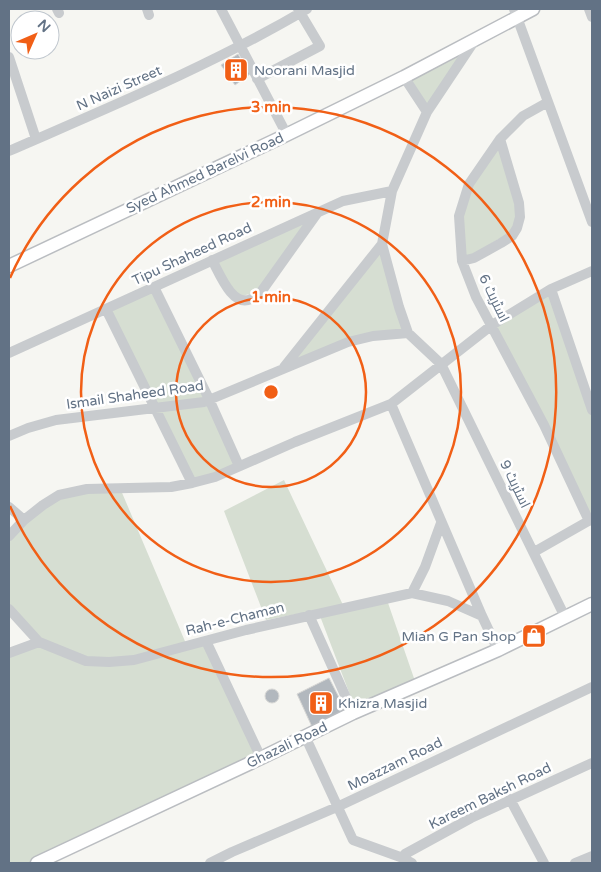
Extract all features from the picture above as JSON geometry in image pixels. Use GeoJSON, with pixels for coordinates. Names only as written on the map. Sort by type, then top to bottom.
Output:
{"type":"FeatureCollection","features":[{"type":"Feature","properties":{"kind":"main road","name":"Syed Ahmed Barelvi Road"},"geometry":{"type":"LineString","coordinates":[[9,266],[287,135],[404,77],[477,37],[515,13],[533,9]]}},
{"type":"Feature","properties":{"kind":"main road","name":"Ghazali Road"},"geometry":{"type":"LineString","coordinates":[[37,863],[261,758],[352,712],[498,650],[592,604]]}},
{"type":"Feature","properties":{"kind":"street"},"geometry":{"type":"LineString","coordinates":[[221,9],[287,135]]}},
{"type":"Feature","properties":{"kind":"street"},"geometry":{"type":"LineString","coordinates":[[589,9],[592,17]]}},
{"type":"Feature","properties":{"kind":"street"},"geometry":{"type":"LineString","coordinates":[[257,80],[320,46],[302,10]]}},
{"type":"Feature","properties":{"kind":"street","name":"N Naizi Street"},"geometry":{"type":"LineString","coordinates":[[9,151],[177,78],[240,47],[302,10]]}},
{"type":"Feature","properties":{"kind":"street"},"geometry":{"type":"LineString","coordinates":[[515,13],[592,222]]}},
{"type":"Feature","properties":{"kind":"street"},"geometry":{"type":"LineString","coordinates":[[441,364],[408,333],[382,244],[392,191],[427,112],[477,37]]}},
{"type":"Feature","properties":{"kind":"street"},"geometry":{"type":"LineString","coordinates":[[9,57],[36,139]]}},
{"type":"Feature","properties":{"kind":"street"},"geometry":{"type":"LineString","coordinates":[[404,77],[427,112]]}},
{"type":"Feature","properties":{"kind":"street","name":"اسٹریٹ 6"},"geometry":{"type":"LineString","coordinates":[[548,102],[523,116],[500,139],[469,184],[459,216],[462,262],[476,297],[544,425],[591,520]]}},
{"type":"Feature","properties":{"kind":"street"},"geometry":{"type":"LineString","coordinates":[[462,262],[474,258],[501,243],[512,236],[517,228],[520,217],[519,203],[500,139]]}},
{"type":"Feature","properties":{"kind":"street","name":"Tipu Shaheed Road"},"geometry":{"type":"LineString","coordinates":[[9,353],[342,201],[392,191]]}},
{"type":"Feature","properties":{"kind":"street"},"geometry":{"type":"LineString","coordinates":[[212,260],[229,291],[235,297],[244,301],[250,299],[261,292],[318,212]]}},
{"type":"Feature","properties":{"kind":"street","name":"Ismail Shaheed Road"},"geometry":{"type":"LineString","coordinates":[[9,436],[56,420],[204,402],[282,370],[382,244]]}},
{"type":"Feature","properties":{"kind":"street"},"geometry":{"type":"LineString","coordinates":[[9,536],[24,520],[59,495],[87,489],[171,487],[215,477],[390,404],[492,325],[551,290],[592,271]]}},
{"type":"Feature","properties":{"kind":"street"},"geometry":{"type":"LineString","coordinates":[[154,287],[209,399],[239,466]]}},
{"type":"Feature","properties":{"kind":"street"},"geometry":{"type":"LineString","coordinates":[[551,290],[592,410]]}},
{"type":"Feature","properties":{"kind":"street"},"geometry":{"type":"LineString","coordinates":[[106,309],[192,483]]}},
{"type":"Feature","properties":{"kind":"street"},"geometry":{"type":"LineString","coordinates":[[282,370],[348,342],[373,336],[408,333]]}},
{"type":"Feature","properties":{"kind":"street","name":"اسٹریٹ 9"},"geometry":{"type":"LineString","coordinates":[[441,364],[565,617]]}},
{"type":"Feature","properties":{"kind":"street"},"geometry":{"type":"LineString","coordinates":[[390,404],[498,650]]}},
{"type":"Feature","properties":{"kind":"street"},"geometry":{"type":"LineString","coordinates":[[9,507],[24,520]]}},
{"type":"Feature","properties":{"kind":"street"},"geometry":{"type":"LineString","coordinates":[[534,552],[591,520]]}},
{"type":"Feature","properties":{"kind":"street"},"geometry":{"type":"LineString","coordinates":[[412,593],[426,567],[442,523]]}},
{"type":"Feature","properties":{"kind":"street","name":"Rah-e-Chaman"},"geometry":{"type":"LineString","coordinates":[[9,609],[39,642],[86,661],[109,662],[134,660],[309,615],[412,593],[448,601],[482,616]]}},
{"type":"Feature","properties":{"kind":"street"},"geometry":{"type":"LineString","coordinates":[[309,615],[352,712]]}},
{"type":"Feature","properties":{"kind":"street"},"geometry":{"type":"LineString","coordinates":[[206,641],[261,758]]}},
{"type":"Feature","properties":{"kind":"street"},"geometry":{"type":"LineString","coordinates":[[9,653],[39,642]]}},
{"type":"Feature","properties":{"kind":"street","name":"Moazzam Road"},"geometry":{"type":"LineString","coordinates":[[210,863],[337,807],[592,686]]}},
{"type":"Feature","properties":{"kind":"street"},"geometry":{"type":"LineString","coordinates":[[305,736],[353,840],[408,861]]}},
{"type":"Feature","properties":{"kind":"street","name":"Kareem Baksh Road"},"geometry":{"type":"LineString","coordinates":[[408,861],[405,854],[471,818],[592,764]]}},
{"type":"Feature","properties":{"kind":"street"},"geometry":{"type":"LineString","coordinates":[[510,799],[544,863]]}},
{"type":"Feature","properties":{"kind":"street"},"geometry":{"type":"LineString","coordinates":[[575,863],[592,856]]}},
{"type":"Feature","properties":{"kind":"shaded area"},"geometry":{"type":"Polygon","coordinates":[[[477,37],[427,112],[404,77],[477,37]]]}},
{"type":"Feature","properties":{"kind":"shaded area"},"geometry":{"type":"Polygon","coordinates":[[[500,139],[514,186],[517,228],[462,261],[459,216],[469,184],[500,139]]]}},
{"type":"Feature","properties":{"kind":"shaded area"},"geometry":{"type":"Polygon","coordinates":[[[318,212],[261,292],[235,297],[212,260],[318,212]]]}},
{"type":"Feature","properties":{"kind":"shaded area"},"geometry":{"type":"Polygon","coordinates":[[[382,244],[410,335],[373,336],[282,370],[382,244]]]}},
{"type":"Feature","properties":{"kind":"shaded area"},"geometry":{"type":"Polygon","coordinates":[[[154,287],[239,466],[188,481],[106,309],[154,287]]]}},
{"type":"Feature","properties":{"kind":"shaded area"},"geometry":{"type":"Polygon","coordinates":[[[551,289],[592,410],[592,519],[488,328],[551,289]]]}},
{"type":"Feature","properties":{"kind":"shaded area"},"geometry":{"type":"Polygon","coordinates":[[[284,480],[343,605],[266,620],[224,511],[284,480]]]}},
{"type":"Feature","properties":{"kind":"shaded area"},"geometry":{"type":"Polygon","coordinates":[[[120,488],[187,646],[210,640],[264,757],[34,863],[9,863],[9,656],[43,644],[9,608],[9,539],[56,497],[120,488]]]}},
{"type":"Feature","properties":{"kind":"shaded area"},"geometry":{"type":"Polygon","coordinates":[[[387,600],[416,684],[355,708],[320,616],[387,600]]]}},
{"type":"Feature","properties":{"kind":"building","name":"Noorani Masjid"},"geometry":{"type":"Polygon","coordinates":[[[238,54],[250,74],[235,85],[221,65],[238,54]]]}},
{"type":"Feature","properties":{"kind":"building","name":"Khizra Masjid"},"geometry":{"type":"Polygon","coordinates":[[[329,678],[346,711],[313,729],[297,694],[329,678]]]}},
{"type":"Feature","properties":{"kind":"building"},"geometry":{"type":"Polygon","coordinates":[[[269,689],[275,689],[279,696],[275,703],[269,703],[265,699],[265,693],[269,689]]]}},
{"type":"Feature","properties":{"kind":"place","name":"Noorani Masjid"},"geometry":{"type":"Point","coordinates":[236,70]}},
{"type":"Feature","properties":{"kind":"place","name":"Mian G Pan Shop"},"geometry":{"type":"Point","coordinates":[534,636]}},
{"type":"Feature","properties":{"kind":"place","name":"Khizra Masjid"},"geometry":{"type":"Point","coordinates":[321,703]}}]}
